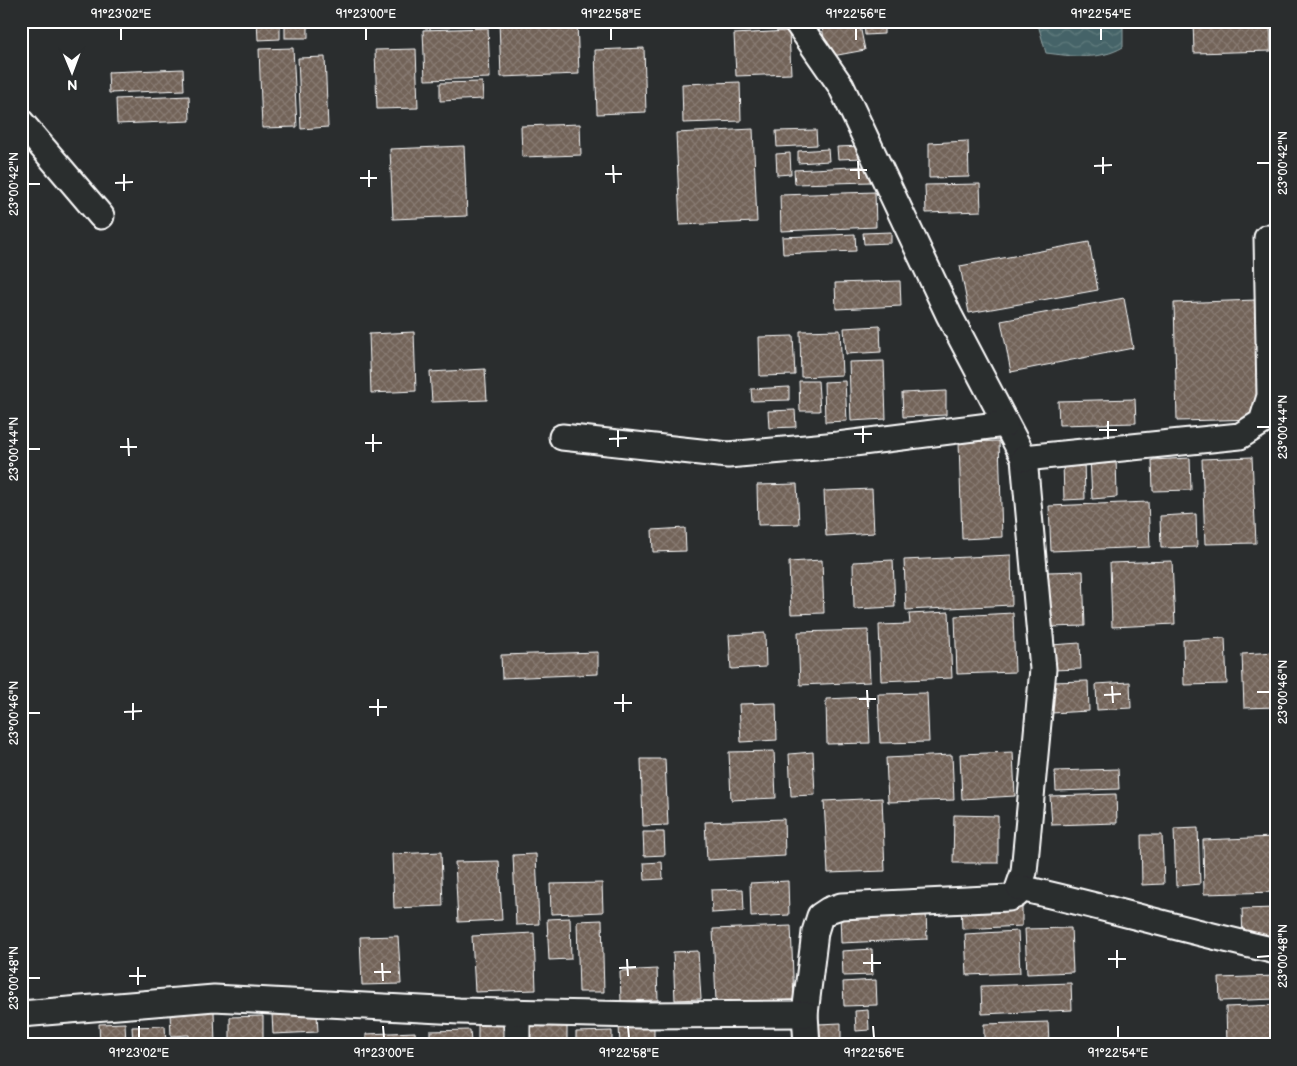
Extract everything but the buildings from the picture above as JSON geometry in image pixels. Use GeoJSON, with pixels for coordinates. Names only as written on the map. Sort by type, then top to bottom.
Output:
{"type":"FeatureCollection","features":[{"type":"Feature","properties":{"kind":"street"},"geometry":{"type":"LineString","coordinates":[[796,21],[841,86],[949,316],[1024,458],[1043,669],[1024,872],[1016,895],[1009,898],[841,906],[820,916],[815,932],[805,1014],[807,1045]]}},
{"type":"Feature","properties":{"kind":"street"},"geometry":{"type":"LineString","coordinates":[[21,122],[101,216]]}},
{"type":"Feature","properties":{"kind":"street"},"geometry":{"type":"LineString","coordinates":[[1024,458],[1240,436],[1262,422],[1270,396],[1272,359],[1266,238]]}},
{"type":"Feature","properties":{"kind":"street"},"geometry":{"type":"LineString","coordinates":[[562,438],[728,455],[838,445],[1005,424]]}},
{"type":"Feature","properties":{"kind":"street"},"geometry":{"type":"LineString","coordinates":[[1020,888],[1107,908],[1170,927],[1276,951]]}},
{"type":"Feature","properties":{"kind":"street"},"geometry":{"type":"LineString","coordinates":[[21,1014],[214,998],[516,1012],[640,1015],[805,1014]]}},
{"type":"Feature","properties":{"kind":"street"},"geometry":{"type":"LineString","coordinates":[[516,1012],[517,1045]]}},
{"type":"Feature","properties":{"kind":"water"},"geometry":{"type":"Polygon","coordinates":[[[1037,21],[1123,21],[1123,47],[1095,56],[1046,53],[1037,21]]]}}]}
